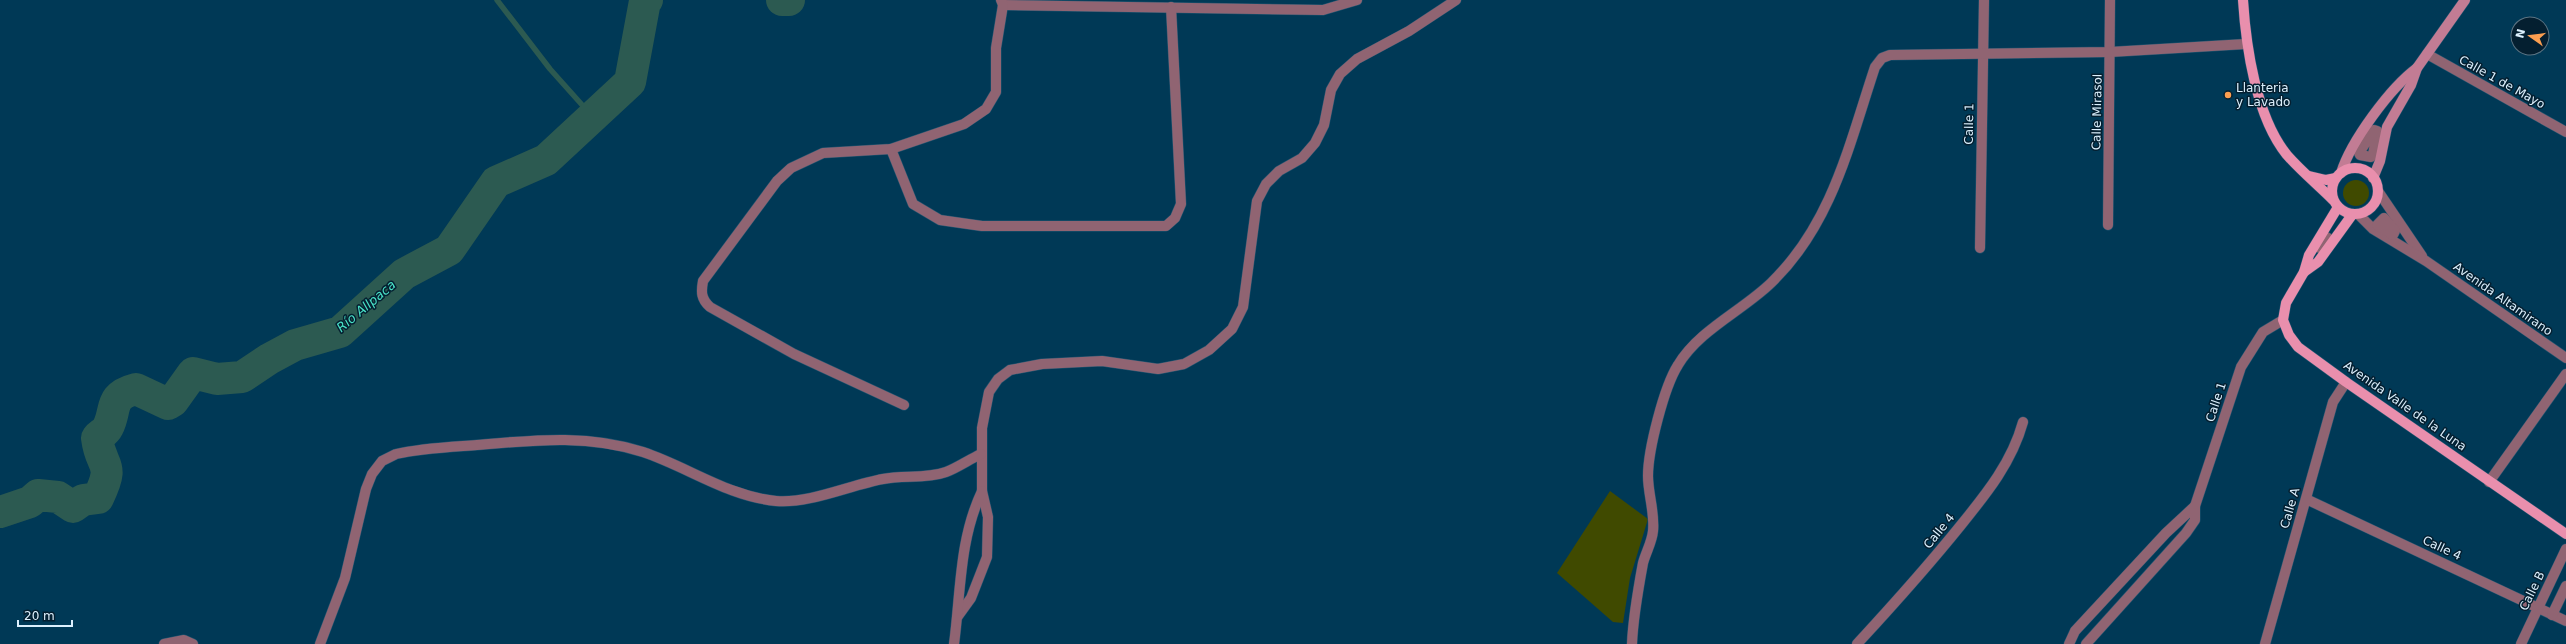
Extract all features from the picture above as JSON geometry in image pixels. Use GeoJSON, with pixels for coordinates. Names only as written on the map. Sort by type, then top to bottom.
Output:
{"type":"FeatureCollection","features":[{"type":"Feature","properties":{"kind":"main road"},"geometry":{"type":"LineString","coordinates":[[2243,0],[2246,44],[2256,83],[2271,127],[2287,154],[2335,203],[2356,215]]}},
{"type":"Feature","properties":{"kind":"main road"},"geometry":{"type":"LineString","coordinates":[[2373,178],[2380,162],[2386,127],[2411,85],[2417,68],[2465,0]]}},
{"type":"Feature","properties":{"kind":"main road"},"geometry":{"type":"LineString","coordinates":[[2283,320],[2286,303],[2304,272],[2309,255],[2335,203],[2332,185],[2339,175],[2347,155],[2402,79],[2417,68]]}},
{"type":"Feature","properties":{"kind":"main road"},"geometry":{"type":"LineString","coordinates":[[2304,272],[2318,262],[2356,215],[2372,206],[2378,191],[2373,178],[2362,169],[2348,169],[2339,175],[2326,180],[2308,175]]}},
{"type":"Feature","properties":{"kind":"main road","name":"Avenida Valle de la Luna"},"geometry":{"type":"LineString","coordinates":[[2283,320],[2289,335],[2298,347],[2489,482],[2566,534]]}},
{"type":"Feature","properties":{"kind":"street"},"geometry":{"type":"LineString","coordinates":[[958,616],[971,598],[987,557],[988,518],[982,491],[981,454],[984,410],[989,392],[1010,370],[1025,365],[1102,361],[1158,368],[1184,364],[1209,350],[1232,329],[1243,307],[1257,201],[1266,184],[1279,171],[1302,158],[1315,144],[1324,125],[1331,90],[1340,74],[1357,59],[1409,31],[1456,0]]}},
{"type":"Feature","properties":{"kind":"street","name":"Calle 1"},"geometry":{"type":"LineString","coordinates":[[1980,248],[1984,0]]}},
{"type":"Feature","properties":{"kind":"street","name":"Calle Mirasol"},"geometry":{"type":"LineString","coordinates":[[2108,225],[2110,0]]}},
{"type":"Feature","properties":{"kind":"street"},"geometry":{"type":"LineString","coordinates":[[904,405],[794,354],[710,307],[704,302],[701,292],[703,281],[777,181],[791,168],[823,153],[891,149],[964,124],[986,108],[996,92],[996,48],[1002,3],[1171,7],[1323,5],[1353,1]]}},
{"type":"Feature","properties":{"kind":"street"},"geometry":{"type":"LineString","coordinates":[[891,149],[913,204],[940,220],[982,226],[1166,226],[1175,218],[1181,204],[1171,7]]}},
{"type":"Feature","properties":{"kind":"street"},"geometry":{"type":"LineString","coordinates":[[1632,644],[1633,620],[1644,561],[1653,532],[1648,476],[1650,458],[1667,389],[1677,366],[1690,347],[1771,283],[1801,251],[1822,218],[1837,182],[1875,67],[1882,58],[1890,55],[1983,55],[2110,52],[2246,44]]}},
{"type":"Feature","properties":{"kind":"street","name":"Calle 1 de Mayo"},"geometry":{"type":"LineString","coordinates":[[2427,54],[2566,132]]}},
{"type":"Feature","properties":{"kind":"street","name":"Avenida Altamirano"},"geometry":{"type":"LineString","coordinates":[[2378,191],[2402,230],[2426,261]]}},
{"type":"Feature","properties":{"kind":"street","name":"Avenida Altamirano"},"geometry":{"type":"LineString","coordinates":[[2356,215],[2373,229],[2426,261],[2566,358]]}},
{"type":"Feature","properties":{"kind":"street","name":"Calle 1"},"geometry":{"type":"LineString","coordinates":[[2086,644],[2186,534],[2195,520],[2195,506],[2241,367],[2263,332],[2283,320]]}},
{"type":"Feature","properties":{"kind":"street"},"geometry":{"type":"LineString","coordinates":[[2489,482],[2566,374]]}},
{"type":"Feature","properties":{"kind":"street","name":"Calle A"},"geometry":{"type":"LineString","coordinates":[[2265,644],[2333,402],[2346,382]]}},
{"type":"Feature","properties":{"kind":"street","name":"Calle 4"},"geometry":{"type":"LineString","coordinates":[[1858,644],[1935,557],[1989,490],[2010,459],[2023,422]]}},
{"type":"Feature","properties":{"kind":"street"},"geometry":{"type":"LineString","coordinates":[[320,644],[346,578],[366,489],[372,474],[382,461],[396,454],[545,439],[585,440],[611,443],[672,463],[726,489],[751,497],[778,501],[810,497],[883,479],[947,472],[981,454]]}},
{"type":"Feature","properties":{"kind":"street"},"geometry":{"type":"LineString","coordinates":[[954,644],[958,616],[959,577],[968,527],[982,491]]}},
{"type":"Feature","properties":{"kind":"street","name":"Calle 4"},"geometry":{"type":"LineString","coordinates":[[2306,499],[2566,621]]}},
{"type":"Feature","properties":{"kind":"street","name":"Calle 1"},"geometry":{"type":"LineString","coordinates":[[2068,643],[2075,631],[2166,533],[2195,506]]}},
{"type":"Feature","properties":{"kind":"street","name":"Calle B"},"geometry":{"type":"LineString","coordinates":[[2521,644],[2566,549]]}},
{"type":"Feature","properties":{"kind":"street"},"geometry":{"type":"LineString","coordinates":[[2552,614],[2566,586]]}},
{"type":"Feature","properties":{"kind":"street"},"geometry":{"type":"LineString","coordinates":[[164,644],[184,640],[194,644]]}},
{"type":"Feature","properties":{"kind":"green space"},"geometry":{"type":"Polygon","coordinates":[[[2356,180],[2365,184],[2369,193],[2365,202],[2356,206],[2347,202],[2343,193],[2347,184],[2356,180]]]}},
{"type":"Feature","properties":{"kind":"green space"},"geometry":{"type":"Polygon","coordinates":[[[1610,491],[1648,519],[1630,578],[1623,623],[1613,622],[1557,573],[1610,491]]]}},
{"type":"Feature","properties":{"kind":"waterway"},"geometry":{"type":"LineString","coordinates":[[497,0],[550,69],[592,116]]}},
{"type":"Feature","properties":{"kind":"waterway","name":"Río Allpaca"},"geometry":{"type":"LineString","coordinates":[[0,512],[30,502],[38,495],[58,497],[73,507],[83,500],[98,498],[106,478],[107,471],[101,456],[97,438],[108,427],[117,400],[127,392],[136,389],[168,404],[173,401],[193,373],[217,379],[242,377],[269,359],[295,345],[340,332],[404,274],[449,250],[496,182],[546,160],[630,82],[645,1],[647,0]]}},
{"type":"Feature","properties":{"kind":"waterway","name":"Río Allpaca"},"geometry":{"type":"LineString","coordinates":[[782,0],[789,0]]}},
{"type":"Feature","properties":{"kind":"place","name":"Llanteria y Lavado"},"geometry":{"type":"Point","coordinates":[2228,95]}}]}
